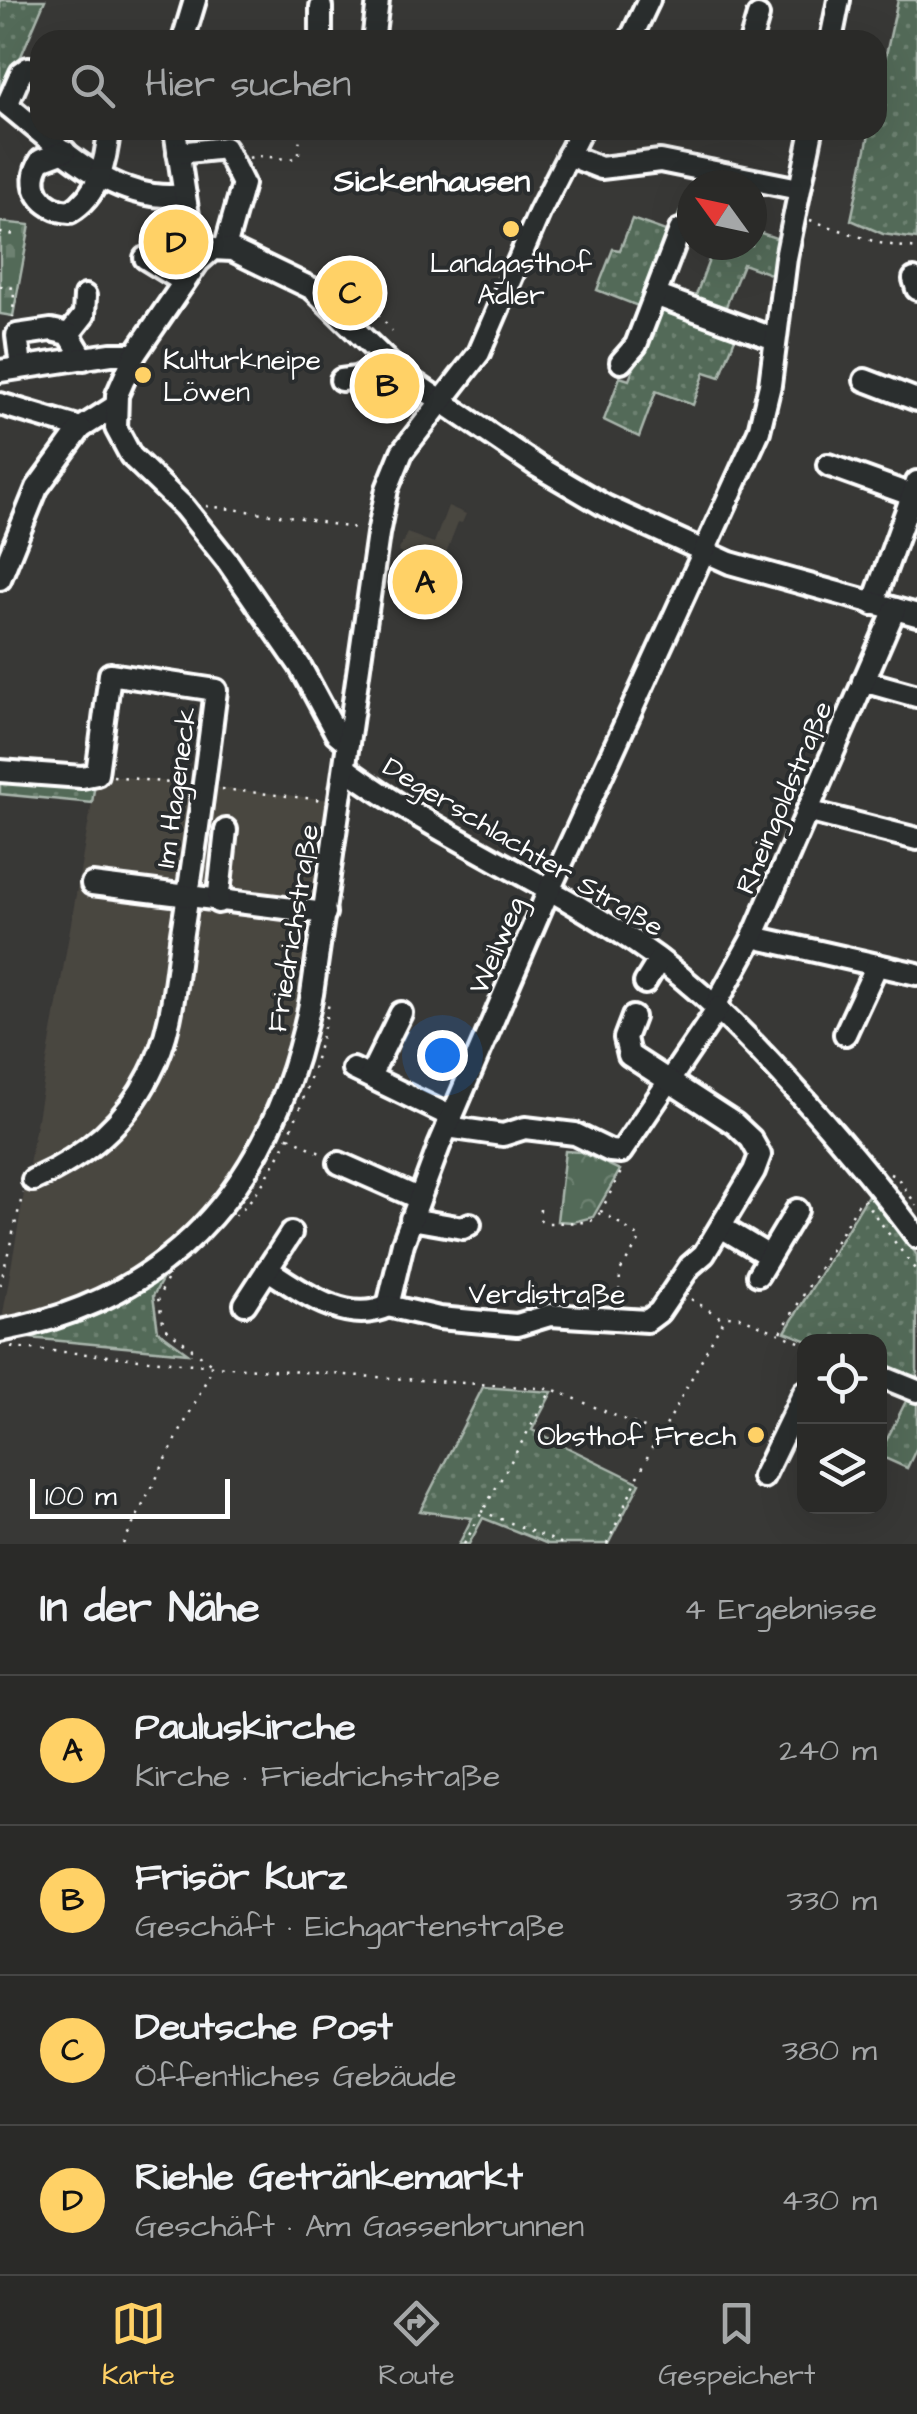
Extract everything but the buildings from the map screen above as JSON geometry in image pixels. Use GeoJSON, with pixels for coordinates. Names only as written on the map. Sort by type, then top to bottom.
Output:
{"type":"FeatureCollection","features":[{"type":"Feature","properties":{"kind":"street"},"geometry":{"type":"LineString","coordinates":[[187,30],[195,0]]}},
{"type":"Feature","properties":{"kind":"street"},"geometry":{"type":"LineString","coordinates":[[374,30],[378,0]]}},
{"type":"Feature","properties":{"kind":"street"},"geometry":{"type":"LineString","coordinates":[[635,30],[649,0]]}},
{"type":"Feature","properties":{"kind":"street"},"geometry":{"type":"LineString","coordinates":[[834,30],[839,0]]}},
{"type":"Feature","properties":{"kind":"street"},"geometry":{"type":"LineString","coordinates":[[321,30],[322,7]]}},
{"type":"Feature","properties":{"kind":"street"},"geometry":{"type":"LineString","coordinates":[[754,30],[758,16]]}},
{"type":"Feature","properties":{"kind":"street"},"geometry":{"type":"LineString","coordinates":[[30,68],[21,73],[7,105],[30,124]]}},
{"type":"Feature","properties":{"kind":"street"},"geometry":{"type":"LineString","coordinates":[[50,140],[122,188],[153,195],[185,195]]}},
{"type":"Feature","properties":{"kind":"street"},"geometry":{"type":"LineString","coordinates":[[65,152],[48,155],[36,169],[33,187],[43,201],[70,212],[86,199],[100,176],[107,140]]}},
{"type":"Feature","properties":{"kind":"street"},"geometry":{"type":"LineString","coordinates":[[176,140],[190,229],[216,250],[312,290],[387,363],[582,493],[703,552],[752,570],[917,616]]}},
{"type":"Feature","properties":{"kind":"street","name":"Friedrichstraße"},"geometry":{"type":"LineString","coordinates":[[0,1330],[64,1314],[126,1286],[188,1241],[234,1190],[272,1128],[297,1064],[310,1007],[324,912],[332,800],[345,768],[384,501],[396,465],[421,424],[480,353],[576,140]]}},
{"type":"Feature","properties":{"kind":"street","name":"Weilweg"},"geometry":{"type":"LineString","coordinates":[[388,1306],[418,1198],[450,1122],[550,890],[759,432],[770,385],[793,218],[810,140]]}},
{"type":"Feature","properties":{"kind":"street"},"geometry":{"type":"LineString","coordinates":[[178,152],[225,148],[243,184],[216,250],[184,282],[135,354],[114,412],[122,442],[131,456],[184,506],[282,638],[336,733],[348,743]]}},
{"type":"Feature","properties":{"kind":"street"},"geometry":{"type":"LineString","coordinates":[[568,155],[601,168],[660,161],[799,189]]}},
{"type":"Feature","properties":{"kind":"street"},"geometry":{"type":"LineString","coordinates":[[622,362],[636,344],[677,238]]}},
{"type":"Feature","properties":{"kind":"street"},"geometry":{"type":"LineString","coordinates":[[145,258],[184,282]]}},
{"type":"Feature","properties":{"kind":"street"},"geometry":{"type":"LineString","coordinates":[[655,295],[775,339]]}},
{"type":"Feature","properties":{"kind":"street"},"geometry":{"type":"LineString","coordinates":[[69,334],[84,315],[84,296]]}},
{"type":"Feature","properties":{"kind":"street"},"geometry":{"type":"LineString","coordinates":[[84,359],[69,334],[51,330],[17,335],[10,369],[135,354]]}},
{"type":"Feature","properties":{"kind":"street"},"geometry":{"type":"LineString","coordinates":[[342,380],[356,378],[387,363]]}},
{"type":"Feature","properties":{"kind":"street"},"geometry":{"type":"LineString","coordinates":[[865,380],[917,400]]}},
{"type":"Feature","properties":{"kind":"street"},"geometry":{"type":"LineString","coordinates":[[0,404],[81,428]]}},
{"type":"Feature","properties":{"kind":"street"},"geometry":{"type":"LineString","coordinates":[[0,579],[37,488],[81,428],[114,412]]}},
{"type":"Feature","properties":{"kind":"street"},"geometry":{"type":"LineString","coordinates":[[828,466],[916,491],[873,604]]}},
{"type":"Feature","properties":{"kind":"street","name":"Rheingoldstraße"},"geometry":{"type":"LineString","coordinates":[[621,1152],[717,1006],[753,937],[894,610]]}},
{"type":"Feature","properties":{"kind":"street","name":"Im Hageneck"},"geometry":{"type":"LineString","coordinates":[[0,771],[82,777],[97,774],[110,674],[216,690],[188,898]]}},
{"type":"Feature","properties":{"kind":"street"},"geometry":{"type":"LineString","coordinates":[[863,681],[917,696]]}},
{"type":"Feature","properties":{"kind":"street","name":"Degerschlachter Straße"},"geometry":{"type":"LineString","coordinates":[[345,768],[422,818],[550,890],[659,960],[717,1006],[844,1144],[917,1237]]}},
{"type":"Feature","properties":{"kind":"street"},"geometry":{"type":"LineString","coordinates":[[807,810],[917,839]]}},
{"type":"Feature","properties":{"kind":"street"},"geometry":{"type":"LineString","coordinates":[[218,902],[226,830]]}},
{"type":"Feature","properties":{"kind":"street"},"geometry":{"type":"LineString","coordinates":[[92,884],[324,912]]}},
{"type":"Feature","properties":{"kind":"street"},"geometry":{"type":"LineString","coordinates":[[33,1180],[73,1160],[94,1144],[121,1117],[148,1078],[169,1020],[188,898]]}},
{"type":"Feature","properties":{"kind":"street"},"geometry":{"type":"LineString","coordinates":[[753,937],[917,974]]}},
{"type":"Feature","properties":{"kind":"street"},"geometry":{"type":"LineString","coordinates":[[645,983],[659,960]]}},
{"type":"Feature","properties":{"kind":"street"},"geometry":{"type":"LineString","coordinates":[[844,1034],[877,964]]}},
{"type":"Feature","properties":{"kind":"street"},"geometry":{"type":"LineString","coordinates":[[400,1013],[362,1072],[450,1122],[503,1135],[526,1128],[576,1134],[610,1151],[621,1152]]}},
{"type":"Feature","properties":{"kind":"street"},"geometry":{"type":"LineString","coordinates":[[633,1017],[624,1038],[625,1049],[668,1082]]}},
{"type":"Feature","properties":{"kind":"street","name":"Verdistraße"},"geometry":{"type":"LineString","coordinates":[[267,1270],[308,1296],[364,1312],[388,1306],[439,1318],[517,1325],[550,1315],[653,1318],[690,1266],[704,1254],[758,1165],[758,1150],[736,1124],[668,1082]]}},
{"type":"Feature","properties":{"kind":"street"},"geometry":{"type":"LineString","coordinates":[[339,1164],[418,1198]]}},
{"type":"Feature","properties":{"kind":"street"},"geometry":{"type":"LineString","coordinates":[[758,1275],[797,1210]]}},
{"type":"Feature","properties":{"kind":"street"},"geometry":{"type":"LineString","coordinates":[[411,1220],[463,1228],[470,1224]]}},
{"type":"Feature","properties":{"kind":"street"},"geometry":{"type":"LineString","coordinates":[[721,1227],[769,1256]]}},
{"type":"Feature","properties":{"kind":"street"},"geometry":{"type":"LineString","coordinates":[[245,1304],[290,1233]]}},
{"type":"Feature","properties":{"kind":"street"},"geometry":{"type":"LineString","coordinates":[[887,1379],[917,1392]]}},
{"type":"Feature","properties":{"kind":"street"},"geometry":{"type":"LineString","coordinates":[[764,1477],[797,1407]]}},
{"type":"Feature","properties":{"kind":"path"},"geometry":{"type":"LineString","coordinates":[[234,164],[255,156],[282,161],[296,158],[300,140]]}},
{"type":"Feature","properties":{"kind":"path"},"geometry":{"type":"LineString","coordinates":[[793,218],[816,221],[896,248],[917,249]]}},
{"type":"Feature","properties":{"kind":"path"},"geometry":{"type":"LineString","coordinates":[[0,234],[16,236]]}},
{"type":"Feature","properties":{"kind":"path"},"geometry":{"type":"LineString","coordinates":[[0,286],[14,288],[12,308],[17,335]]}},
{"type":"Feature","properties":{"kind":"path"},"geometry":{"type":"LineString","coordinates":[[378,314],[392,331]]}},
{"type":"Feature","properties":{"kind":"path"},"geometry":{"type":"LineString","coordinates":[[184,506],[270,513],[378,534]]}},
{"type":"Feature","properties":{"kind":"path"},"geometry":{"type":"LineString","coordinates":[[230,1220],[258,1186],[288,1136],[339,1164]]}},
{"type":"Feature","properties":{"kind":"path"},"geometry":{"type":"LineString","coordinates":[[540,1210],[539,1220],[546,1224],[590,1222],[601,1212],[622,1174],[621,1152]]}},
{"type":"Feature","properties":{"kind":"path"},"geometry":{"type":"LineString","coordinates":[[0,1285],[17,1209],[24,1189],[33,1180]]}},
{"type":"Feature","properties":{"kind":"path"},"geometry":{"type":"LineString","coordinates":[[780,1333],[862,1198],[917,1272]]}},
{"type":"Feature","properties":{"kind":"path"},"geometry":{"type":"LineString","coordinates":[[601,1212],[641,1238],[621,1270],[618,1319]]}},
{"type":"Feature","properties":{"kind":"path"},"geometry":{"type":"LineString","coordinates":[[621,1270],[629,1274]]}},
{"type":"Feature","properties":{"kind":"path"},"geometry":{"type":"LineString","coordinates":[[174,1272],[158,1298],[164,1327],[214,1366]]}},
{"type":"Feature","properties":{"kind":"path"},"geometry":{"type":"LineString","coordinates":[[674,1289],[724,1320],[740,1316],[797,1341]]}},
{"type":"Feature","properties":{"kind":"path"},"geometry":{"type":"LineString","coordinates":[[607,1544],[651,1449],[724,1320]]}},
{"type":"Feature","properties":{"kind":"path"},"geometry":{"type":"LineString","coordinates":[[0,1346],[552,1390],[661,1435]]}},
{"type":"Feature","properties":{"kind":"path"},"geometry":{"type":"LineString","coordinates":[[122,1544],[214,1366]]}},
{"type":"Feature","properties":{"kind":"path"},"geometry":{"type":"LineString","coordinates":[[464,1544],[552,1390]]}},
{"type":"Feature","properties":{"kind":"path"},"geometry":{"type":"LineString","coordinates":[[480,1511],[563,1544]]}},
{"type":"Feature","properties":{"kind":"shaded area"},"geometry":{"type":"Polygon","coordinates":[[[448,506],[466,514],[462,523],[458,522],[444,558],[430,552],[424,564],[398,552],[407,533],[434,543],[448,506]]]}},
{"type":"Feature","properties":{"kind":"shaded area"},"geometry":{"type":"Polygon","coordinates":[[[97,774],[340,801],[317,967],[261,1150],[151,1270],[0,1331],[97,774]]]}},
{"type":"Feature","properties":{"kind":"green space"},"geometry":{"type":"Polygon","coordinates":[[[0,0],[45,0],[4,96],[0,92],[0,0]]]}},
{"type":"Feature","properties":{"kind":"green space"},"geometry":{"type":"Polygon","coordinates":[[[898,0],[917,0],[917,239],[883,234],[851,220],[868,140],[887,140],[887,50],[898,0]]]}},
{"type":"Feature","properties":{"kind":"green space"},"geometry":{"type":"Polygon","coordinates":[[[677,218],[677,250],[643,308],[597,290],[613,249],[620,250],[632,219],[671,233],[677,218]]]}},
{"type":"Feature","properties":{"kind":"green space"},"geometry":{"type":"Polygon","coordinates":[[[0,222],[30,225],[13,316],[0,314],[0,222]]]}},
{"type":"Feature","properties":{"kind":"green space"},"geometry":{"type":"Polygon","coordinates":[[[767,235],[782,240],[776,276],[743,264],[723,314],[693,303],[709,260],[767,260],[767,235]]]}},
{"type":"Feature","properties":{"kind":"green space"},"geometry":{"type":"Polygon","coordinates":[[[659,307],[737,333],[720,377],[705,372],[693,405],[656,391],[639,437],[604,420],[620,377],[629,380],[659,307]]]}},
{"type":"Feature","properties":{"kind":"green space"},"geometry":{"type":"Polygon","coordinates":[[[0,777],[95,783],[92,803],[0,794],[0,777]]]}},
{"type":"Feature","properties":{"kind":"green space"},"geometry":{"type":"Polygon","coordinates":[[[565,1151],[581,1152],[620,1170],[593,1217],[557,1221],[565,1151]]]}},
{"type":"Feature","properties":{"kind":"green space"},"geometry":{"type":"Polygon","coordinates":[[[870,1192],[917,1255],[917,1388],[887,1375],[887,1334],[797,1337],[785,1332],[870,1192]]]}},
{"type":"Feature","properties":{"kind":"green space"},"geometry":{"type":"Polygon","coordinates":[[[158,1272],[163,1278],[153,1296],[158,1331],[188,1353],[19,1337],[89,1315],[158,1272]]]}},
{"type":"Feature","properties":{"kind":"green space"},"geometry":{"type":"Polygon","coordinates":[[[483,1387],[552,1392],[532,1430],[640,1483],[608,1544],[548,1544],[483,1518],[469,1544],[459,1544],[472,1518],[420,1511],[483,1387]]]}},
{"type":"Feature","properties":{"kind":"green space"},"geometry":{"type":"Polygon","coordinates":[[[910,1393],[917,1396],[917,1447],[907,1468],[887,1459],[887,1439],[910,1393]]]}},
{"type":"Feature","properties":{"kind":"place","name":"Landgasthof Adler"},"geometry":{"type":"Point","coordinates":[511,229]}},
{"type":"Feature","properties":{"kind":"place","name":"Riehle Getränkemarkt"},"geometry":{"type":"Point","coordinates":[176,242]}},
{"type":"Feature","properties":{"kind":"place","name":"Deutsche Post"},"geometry":{"type":"Point","coordinates":[350,293]}},
{"type":"Feature","properties":{"kind":"place","name":"Kulturkneipe Löwen"},"geometry":{"type":"Point","coordinates":[143,375]}},
{"type":"Feature","properties":{"kind":"place","name":"Frisör Kurz"},"geometry":{"type":"Point","coordinates":[387,386]}},
{"type":"Feature","properties":{"kind":"place","name":"Pauluskirche"},"geometry":{"type":"Point","coordinates":[425,582]}},
{"type":"Feature","properties":{"kind":"place","name":"Obsthof Frech"},"geometry":{"type":"Point","coordinates":[756,1435]}},
{"type":"Feature","properties":{"kind":"district","name":"Sickenhausen"},"geometry":{"type":"Point","coordinates":[432,180]}}]}
